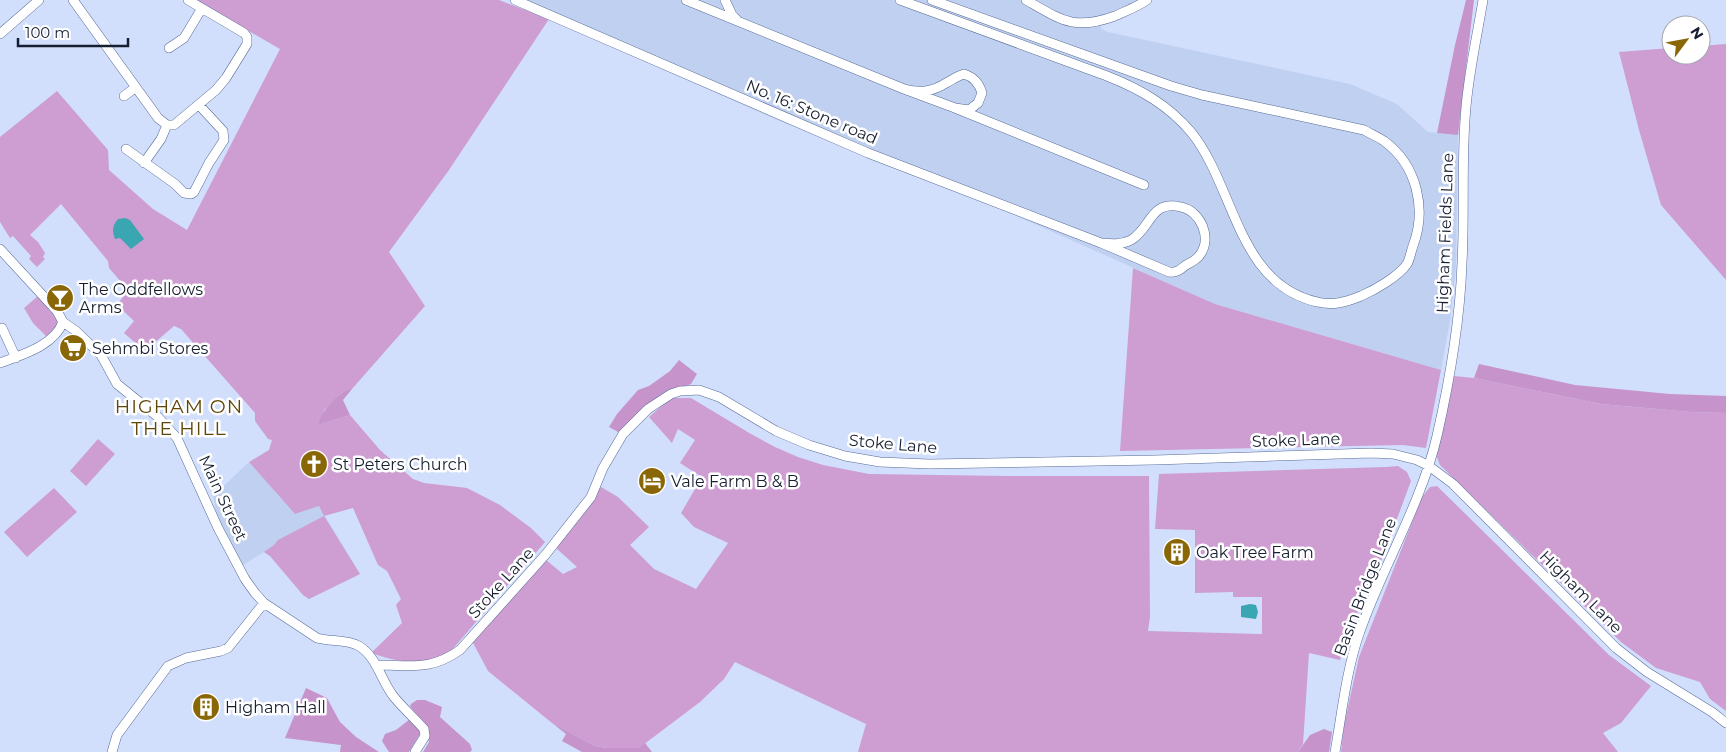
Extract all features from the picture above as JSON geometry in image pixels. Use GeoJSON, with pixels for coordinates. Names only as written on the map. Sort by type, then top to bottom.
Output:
{"type":"FeatureCollection","features":[{"type":"Feature","properties":{"kind":"street"},"geometry":{"type":"LineString","coordinates":[[0,34],[39,0]]}},
{"type":"Feature","properties":{"kind":"street"},"geometry":{"type":"LineString","coordinates":[[73,0],[158,118],[167,124],[174,125],[216,90],[226,78],[247,44],[247,38],[244,33],[188,0]]}},
{"type":"Feature","properties":{"kind":"street","name":"No. 16: Stone road"},"geometry":{"type":"LineString","coordinates":[[515,0],[868,153],[1169,272],[1176,272],[1198,257],[1202,250],[1204,236],[1203,228],[1196,214],[1186,208],[1168,205],[1155,212],[1133,239],[1114,244],[1101,244]]}},
{"type":"Feature","properties":{"kind":"street"},"geometry":{"type":"LineString","coordinates":[[725,0],[736,19],[756,28]]}},
{"type":"Feature","properties":{"kind":"street"},"geometry":{"type":"LineString","coordinates":[[900,0],[1108,76],[1139,89],[1157,100],[1175,115],[1203,150],[1214,169],[1241,232],[1258,262],[1268,275],[1282,287],[1295,294],[1316,302],[1328,304],[1350,301],[1373,291],[1407,264],[1419,230],[1418,192],[1408,166],[1384,141],[1364,130],[1202,95],[1171,86],[932,0]]}},
{"type":"Feature","properties":{"kind":"street"},"geometry":{"type":"LineString","coordinates":[[1026,0],[1045,12],[1062,20],[1077,24],[1106,19],[1139,5],[1146,0]]}},
{"type":"Feature","properties":{"kind":"street","name":"Higham Fields Lane"},"geometry":{"type":"LineString","coordinates":[[1429,466],[1437,437],[1452,359],[1460,298],[1464,217],[1462,170],[1466,106],[1483,0]]}},
{"type":"Feature","properties":{"kind":"street"},"geometry":{"type":"LineString","coordinates":[[689,1],[1144,185]]}},
{"type":"Feature","properties":{"kind":"street"},"geometry":{"type":"LineString","coordinates":[[169,48],[184,38],[202,8]]}},
{"type":"Feature","properties":{"kind":"street"},"geometry":{"type":"LineString","coordinates":[[904,89],[921,92],[936,89],[959,75],[970,76],[977,82],[980,88],[982,93],[980,99],[976,106],[969,110],[955,108]]}},
{"type":"Feature","properties":{"kind":"street"},"geometry":{"type":"LineString","coordinates":[[124,96],[136,88]]}},
{"type":"Feature","properties":{"kind":"street"},"geometry":{"type":"LineString","coordinates":[[126,149],[175,184],[184,194],[191,194],[194,192],[224,140],[223,131],[199,104]]}},
{"type":"Feature","properties":{"kind":"street"},"geometry":{"type":"LineString","coordinates":[[144,163],[161,139],[167,124]]}},
{"type":"Feature","properties":{"kind":"street","name":"Main Street"},"geometry":{"type":"LineString","coordinates":[[0,249],[57,311],[63,322],[76,331],[105,359],[117,384],[158,417],[177,438],[186,454],[202,495],[240,570],[264,603],[316,638],[347,642],[358,646],[377,665]]}},
{"type":"Feature","properties":{"kind":"street"},"geometry":{"type":"LineString","coordinates":[[0,364],[30,352],[48,341],[59,330],[63,322]]}},
{"type":"Feature","properties":{"kind":"street"},"geometry":{"type":"LineString","coordinates":[[2,328],[16,358]]}},
{"type":"Feature","properties":{"kind":"street","name":"Stoke Lane"},"geometry":{"type":"LineString","coordinates":[[377,665],[430,666],[446,660],[460,650],[546,554],[591,497],[603,468],[623,434],[648,409],[670,394],[680,391],[699,390],[719,397],[776,431],[809,445],[845,456],[880,462],[929,464],[1135,461],[1371,452],[1408,457],[1429,466]]}},
{"type":"Feature","properties":{"kind":"street","name":"Higham Lane"},"geometry":{"type":"LineString","coordinates":[[1429,466],[1453,484],[1616,648],[1647,672],[1701,705],[1726,723]]}},
{"type":"Feature","properties":{"kind":"street","name":"Basin Bridge Lane"},"geometry":{"type":"LineString","coordinates":[[1334,752],[1350,662],[1359,634],[1380,580],[1426,478],[1429,466]]}},
{"type":"Feature","properties":{"kind":"street"},"geometry":{"type":"LineString","coordinates":[[112,752],[117,734],[168,666],[186,658],[228,648],[264,603]]}},
{"type":"Feature","properties":{"kind":"street"},"geometry":{"type":"LineString","coordinates":[[377,665],[383,681],[394,697],[424,729],[425,736],[415,752]]}},
{"type":"Feature","properties":{"kind":"shaded area"},"geometry":{"type":"Polygon","coordinates":[[[195,0],[499,0],[549,19],[449,170],[389,252],[425,306],[352,389],[325,409],[318,425],[350,415],[380,450],[413,479],[424,483],[467,488],[500,505],[531,528],[545,542],[451,651],[441,656],[411,662],[371,653],[402,623],[396,605],[401,599],[387,571],[378,565],[353,508],[324,516],[319,506],[295,514],[249,462],[269,450],[272,440],[268,439],[255,421],[255,413],[181,329],[174,326],[145,351],[124,333],[134,321],[117,305],[128,290],[109,268],[108,261],[61,204],[30,235],[38,242],[45,253],[43,257],[45,259],[37,267],[29,259],[31,256],[13,236],[10,238],[0,222],[0,137],[57,91],[108,150],[109,170],[153,209],[187,230],[280,49],[195,0]]]}},
{"type":"Feature","properties":{"kind":"shaded area"},"geometry":{"type":"Polygon","coordinates":[[[518,0],[1148,0],[1101,25],[1101,29],[1350,84],[1397,104],[1428,132],[1458,135],[1456,266],[1450,321],[1441,370],[1215,304],[965,193],[875,160],[775,119],[549,19],[518,0]]]}},
{"type":"Feature","properties":{"kind":"shaded area"},"geometry":{"type":"Polygon","coordinates":[[[1466,0],[1474,0],[1458,135],[1437,133],[1455,45],[1466,0]]]}},
{"type":"Feature","properties":{"kind":"shaded area"},"geometry":{"type":"Polygon","coordinates":[[[1726,44],[1726,280],[1661,205],[1619,52],[1661,49],[1661,65],[1711,65],[1711,45],[1726,44]]]}},
{"type":"Feature","properties":{"kind":"shaded area"},"geometry":{"type":"Polygon","coordinates":[[[125,218],[130,220],[144,239],[131,249],[120,238],[115,239],[113,233],[118,219],[125,218]]]}},
{"type":"Feature","properties":{"kind":"shaded area"},"geometry":{"type":"Polygon","coordinates":[[[1133,268],[1215,304],[1441,370],[1426,448],[1403,445],[1120,451],[1133,268]]]}},
{"type":"Feature","properties":{"kind":"shaded area"},"geometry":{"type":"Polygon","coordinates":[[[38,296],[59,322],[47,337],[33,323],[24,308],[38,296]]]}},
{"type":"Feature","properties":{"kind":"shaded area"},"geometry":{"type":"Polygon","coordinates":[[[679,360],[697,374],[691,384],[666,393],[620,433],[609,427],[617,414],[638,390],[649,386],[670,371],[679,360]]]}},
{"type":"Feature","properties":{"kind":"shaded area"},"geometry":{"type":"Polygon","coordinates":[[[1479,364],[1575,385],[1670,394],[1726,396],[1726,413],[1691,412],[1601,404],[1474,378],[1479,364]]]}},
{"type":"Feature","properties":{"kind":"shaded area"},"geometry":{"type":"Polygon","coordinates":[[[1454,376],[1474,378],[1601,404],[1691,412],[1726,413],[1726,711],[1710,699],[1700,682],[1656,668],[1621,642],[1440,465],[1436,455],[1437,443],[1454,376]]]}},
{"type":"Feature","properties":{"kind":"shaded area"},"geometry":{"type":"Polygon","coordinates":[[[352,389],[343,400],[350,415],[318,425],[330,404],[352,389]]]}},
{"type":"Feature","properties":{"kind":"shaded area"},"geometry":{"type":"Polygon","coordinates":[[[671,398],[691,398],[751,434],[798,457],[823,465],[869,474],[1149,476],[1150,617],[1148,631],[1262,634],[1262,597],[1233,597],[1233,592],[1195,593],[1195,530],[1155,529],[1159,474],[1398,466],[1407,472],[1411,481],[1382,559],[1348,633],[1340,660],[1309,653],[1303,744],[1298,752],[858,752],[866,724],[735,662],[724,679],[700,702],[639,748],[595,746],[552,723],[488,671],[472,641],[546,560],[563,574],[577,567],[557,549],[558,544],[601,487],[618,497],[649,527],[630,545],[654,569],[696,589],[728,543],[694,527],[681,513],[702,477],[680,463],[695,440],[678,429],[672,443],[649,417],[671,398]]]}},
{"type":"Feature","properties":{"kind":"shaded area"},"geometry":{"type":"Polygon","coordinates":[[[98,439],[115,454],[86,486],[70,471],[98,439]]]}},
{"type":"Feature","properties":{"kind":"shaded area"},"geometry":{"type":"Polygon","coordinates":[[[249,462],[295,514],[319,506],[360,574],[309,599],[303,595],[270,556],[264,552],[243,565],[217,517],[213,496],[249,462]]]}},
{"type":"Feature","properties":{"kind":"shaded area"},"geometry":{"type":"Polygon","coordinates":[[[1437,486],[1609,655],[1651,686],[1621,723],[1603,733],[1618,752],[1341,752],[1344,725],[1359,657],[1422,497],[1430,487],[1437,486]]]}},
{"type":"Feature","properties":{"kind":"shaded area"},"geometry":{"type":"Polygon","coordinates":[[[54,488],[77,512],[27,557],[4,532],[54,488]]]}},
{"type":"Feature","properties":{"kind":"shaded area"},"geometry":{"type":"Polygon","coordinates":[[[324,516],[360,574],[309,599],[303,595],[270,556],[264,552],[278,540],[324,516]]]}},
{"type":"Feature","properties":{"kind":"shaded area"},"geometry":{"type":"Polygon","coordinates":[[[1256,605],[1258,612],[1256,619],[1241,617],[1241,606],[1256,605]]]}},
{"type":"Feature","properties":{"kind":"shaded area"},"geometry":{"type":"Polygon","coordinates":[[[306,688],[327,698],[340,722],[356,737],[379,752],[340,752],[341,745],[285,738],[306,688]]]}},
{"type":"Feature","properties":{"kind":"shaded area"},"geometry":{"type":"Polygon","coordinates":[[[417,700],[425,700],[442,707],[440,717],[470,744],[472,750],[470,752],[423,752],[429,742],[427,729],[410,706],[417,700]]]}},
{"type":"Feature","properties":{"kind":"shaded area"},"geometry":{"type":"Polygon","coordinates":[[[410,719],[419,728],[420,734],[409,752],[389,752],[382,741],[385,734],[396,730],[410,719]]]}},
{"type":"Feature","properties":{"kind":"shaded area"},"geometry":{"type":"Polygon","coordinates":[[[552,723],[595,746],[639,748],[645,743],[652,752],[582,752],[562,741],[566,734],[552,723]]]}},
{"type":"Feature","properties":{"kind":"shaded area"},"geometry":{"type":"Polygon","coordinates":[[[1324,729],[1332,732],[1329,752],[1298,752],[1310,735],[1324,729]]]}},
{"type":"Feature","properties":{"kind":"place","name":"The Oddfellows Arms"},"geometry":{"type":"Point","coordinates":[60,298]}},
{"type":"Feature","properties":{"kind":"place","name":"Sehmbi Stores"},"geometry":{"type":"Point","coordinates":[73,348]}},
{"type":"Feature","properties":{"kind":"place","name":"St Peters Church"},"geometry":{"type":"Point","coordinates":[314,464]}},
{"type":"Feature","properties":{"kind":"place","name":"Vale Farm B & B"},"geometry":{"type":"Point","coordinates":[652,481]}},
{"type":"Feature","properties":{"kind":"place","name":"Oak Tree Farm"},"geometry":{"type":"Point","coordinates":[1177,552]}},
{"type":"Feature","properties":{"kind":"place","name":"Higham Hall"},"geometry":{"type":"Point","coordinates":[206,707]}},
{"type":"Feature","properties":{"kind":"district","name":"HIGHAM ON THE HILL"},"geometry":{"type":"Point","coordinates":[179,417]}}]}
